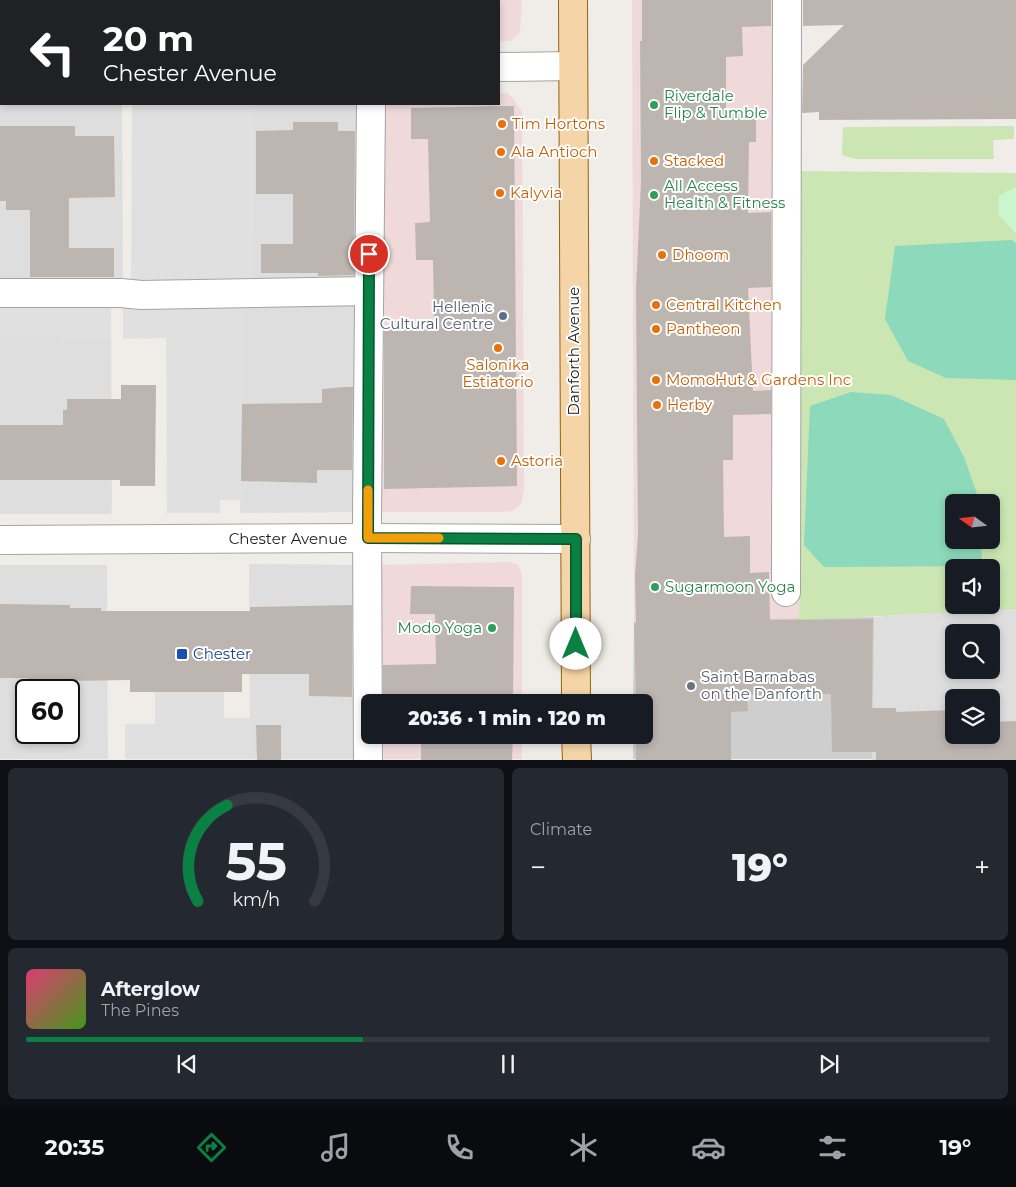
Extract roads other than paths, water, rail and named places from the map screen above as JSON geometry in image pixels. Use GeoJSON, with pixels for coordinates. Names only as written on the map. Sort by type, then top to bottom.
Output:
{"type":"FeatureCollection","features":[{"type":"Feature","properties":{"kind":"main road","name":"Danforth Avenue"},"geometry":{"type":"LineString","coordinates":[[573,0],[576,694]]}},
{"type":"Feature","properties":{"kind":"main road"},"geometry":{"type":"LineString","coordinates":[[576,744],[576,760]]}},
{"type":"Feature","properties":{"kind":"street"},"geometry":{"type":"LineString","coordinates":[[786,592],[787,0]]}},
{"type":"Feature","properties":{"kind":"street"},"geometry":{"type":"LineString","coordinates":[[500,67],[572,66]]}},
{"type":"Feature","properties":{"kind":"street"},"geometry":{"type":"LineString","coordinates":[[368,760],[371,105]]}},
{"type":"Feature","properties":{"kind":"street"},"geometry":{"type":"LineString","coordinates":[[0,293],[121,293],[141,296],[369,291]]}},
{"type":"Feature","properties":{"kind":"street","name":"Chester Avenue"},"geometry":{"type":"LineString","coordinates":[[0,540],[576,539]]}},
{"type":"Feature","properties":{"kind":"place","name":"Riverdale Flip & Tumble"},"geometry":{"type":"Point","coordinates":[654,105]}},
{"type":"Feature","properties":{"kind":"place","name":"Tim Hortons"},"geometry":{"type":"Point","coordinates":[502,124]}},
{"type":"Feature","properties":{"kind":"place","name":"Ala Antioch"},"geometry":{"type":"Point","coordinates":[501,152]}},
{"type":"Feature","properties":{"kind":"place","name":"Stacked"},"geometry":{"type":"Point","coordinates":[654,161]}},
{"type":"Feature","properties":{"kind":"place","name":"Kalyvia"},"geometry":{"type":"Point","coordinates":[500,193]}},
{"type":"Feature","properties":{"kind":"place","name":"All Access Health & Fitness"},"geometry":{"type":"Point","coordinates":[654,195]}},
{"type":"Feature","properties":{"kind":"place","name":"Dhoom"},"geometry":{"type":"Point","coordinates":[662,255]}},
{"type":"Feature","properties":{"kind":"place","name":"Central Kitchen"},"geometry":{"type":"Point","coordinates":[656,305]}},
{"type":"Feature","properties":{"kind":"place","name":"Hellenic Cultural Centre"},"geometry":{"type":"Point","coordinates":[503,316]}},
{"type":"Feature","properties":{"kind":"place","name":"Pantheon"},"geometry":{"type":"Point","coordinates":[656,329]}},
{"type":"Feature","properties":{"kind":"place","name":"Salonika Estiatorio"},"geometry":{"type":"Point","coordinates":[498,348]}},
{"type":"Feature","properties":{"kind":"place","name":"MomoHut & Gardens Inc"},"geometry":{"type":"Point","coordinates":[656,380]}},
{"type":"Feature","properties":{"kind":"place","name":"Herby"},"geometry":{"type":"Point","coordinates":[657,405]}},
{"type":"Feature","properties":{"kind":"place","name":"Astoria"},"geometry":{"type":"Point","coordinates":[501,461]}},
{"type":"Feature","properties":{"kind":"place","name":"Sugarmoon Yoga"},"geometry":{"type":"Point","coordinates":[655,587]}},
{"type":"Feature","properties":{"kind":"place","name":"Modo Yoga"},"geometry":{"type":"Point","coordinates":[492,628]}},
{"type":"Feature","properties":{"kind":"place","name":"Chester"},"geometry":{"type":"Point","coordinates":[182,654]}},
{"type":"Feature","properties":{"kind":"place","name":"Saint Barnabas on the Danforth"},"geometry":{"type":"Point","coordinates":[691,686]}}]}
